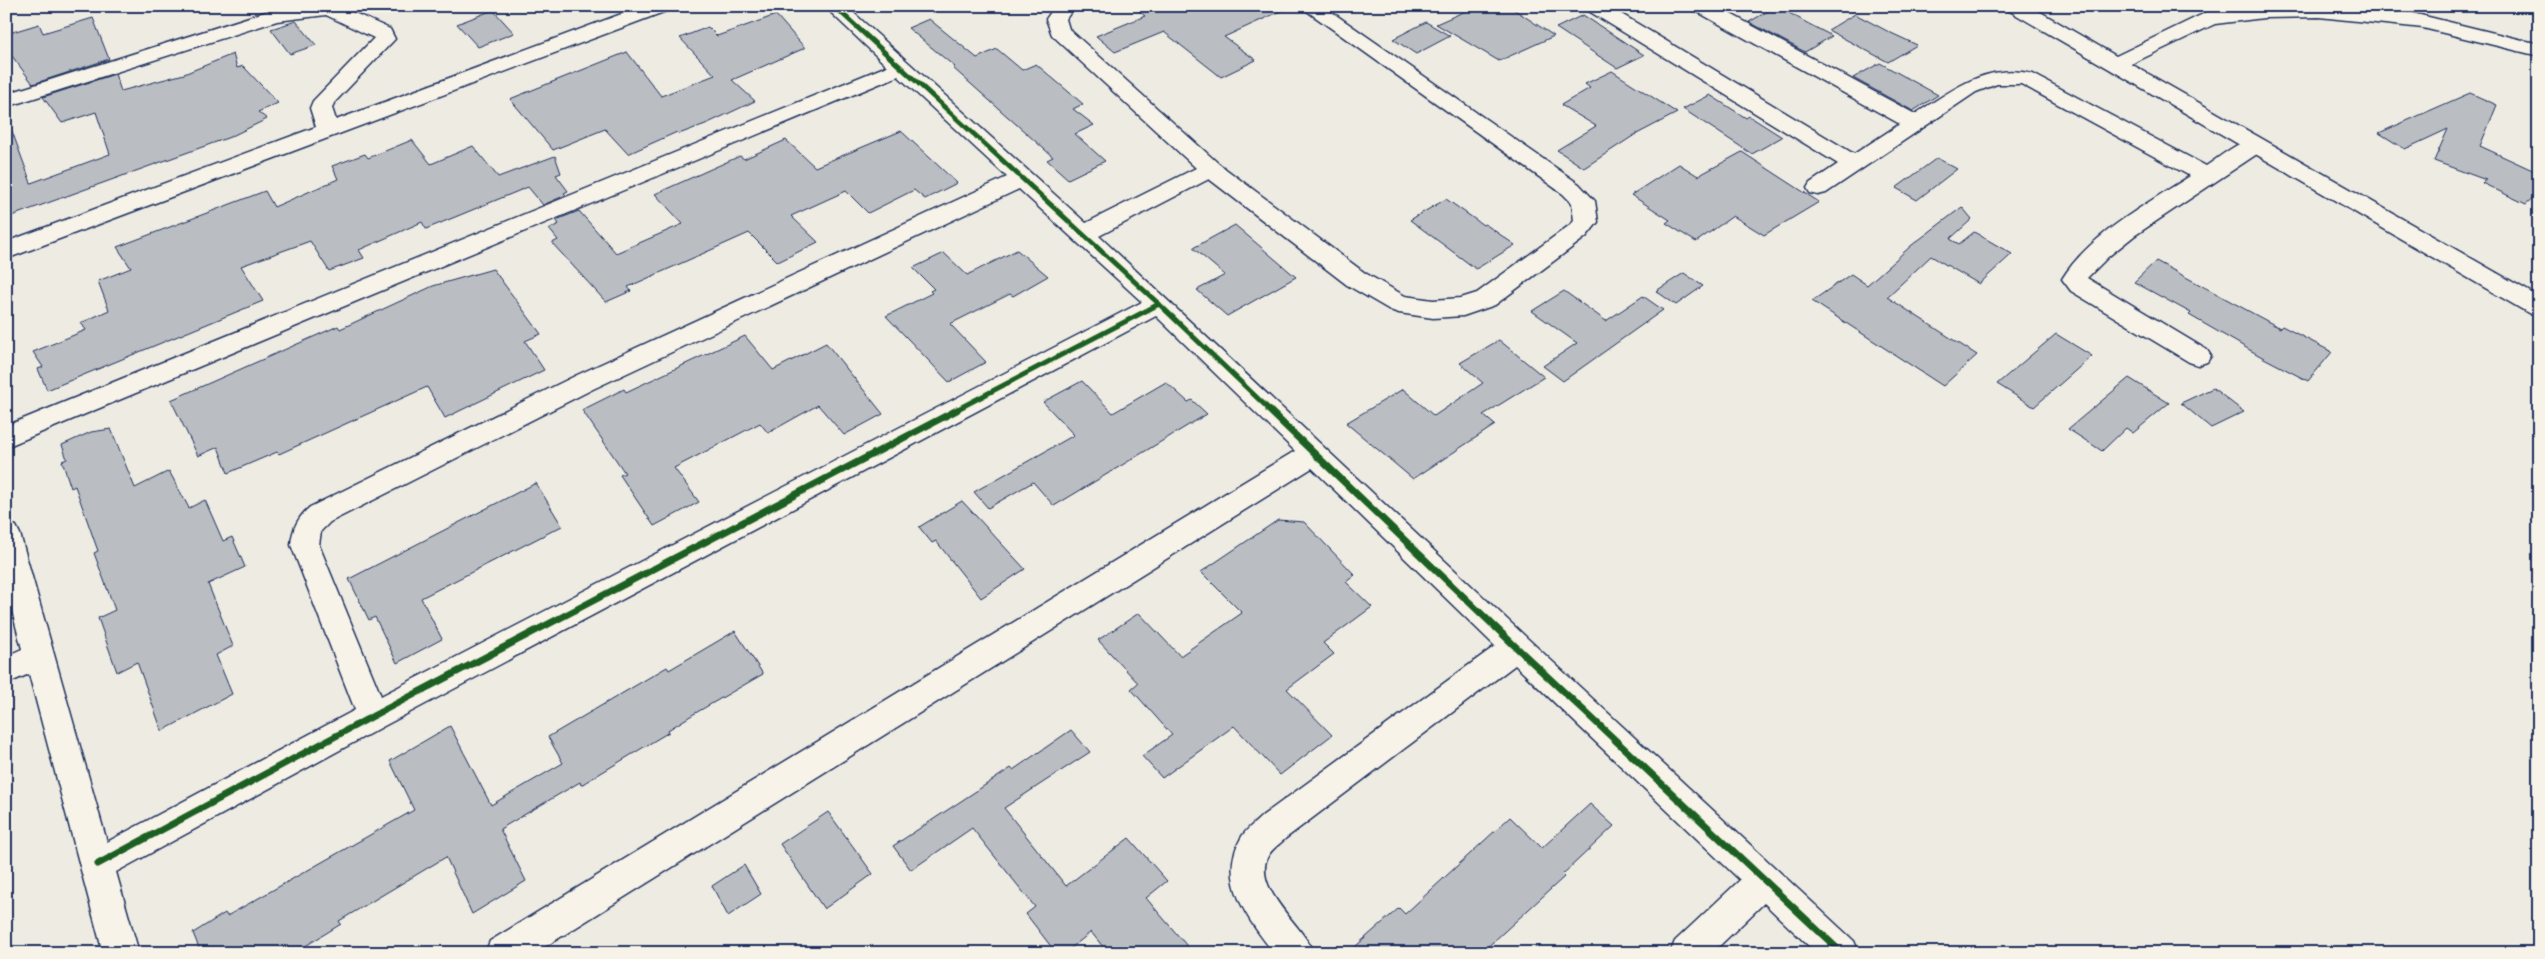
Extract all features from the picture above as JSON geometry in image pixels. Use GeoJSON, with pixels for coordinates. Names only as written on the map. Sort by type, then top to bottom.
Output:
{"type":"FeatureCollection","features":[{"type":"Feature","properties":{"kind":"street"},"geometry":{"type":"LineString","coordinates":[[6,252],[662,6]]}},
{"type":"Feature","properties":{"kind":"street"},"geometry":{"type":"LineString","coordinates":[[834,6],[1082,235],[1160,304],[1516,647],[1842,953]]}},
{"type":"Feature","properties":{"kind":"street"},"geometry":{"type":"LineString","coordinates":[[1065,6],[1056,19],[1059,31],[1211,169],[1356,279],[1399,304],[1433,310],[1463,307],[1486,299],[1578,231],[1586,222],[1583,201],[1571,189],[1310,6]]}},
{"type":"Feature","properties":{"kind":"street"},"geometry":{"type":"LineString","coordinates":[[1594,6],[1854,164]]}},
{"type":"Feature","properties":{"kind":"street"},"geometry":{"type":"LineString","coordinates":[[1701,6],[1917,124]]}},
{"type":"Feature","properties":{"kind":"street"},"geometry":{"type":"LineString","coordinates":[[2015,6],[2539,308]]}},
{"type":"Feature","properties":{"kind":"street"},"geometry":{"type":"LineString","coordinates":[[2364,6],[2539,50]]}},
{"type":"Feature","properties":{"kind":"street"},"geometry":{"type":"LineString","coordinates":[[6,101],[275,15],[328,9],[382,33],[385,39],[324,101],[321,108],[328,131]]}},
{"type":"Feature","properties":{"kind":"street"},"geometry":{"type":"LineString","coordinates":[[2115,64],[2218,12],[2319,11],[2422,22]]}},
{"type":"Feature","properties":{"kind":"street"},"geometry":{"type":"LineString","coordinates":[[6,437],[900,68]]}},
{"type":"Feature","properties":{"kind":"street"},"geometry":{"type":"LineString","coordinates":[[1818,188],[1988,78],[2013,75],[2026,78],[2206,176]]}},
{"type":"Feature","properties":{"kind":"street"},"geometry":{"type":"LineString","coordinates":[[2198,356],[2080,285],[2074,279],[2075,272],[2097,252],[2206,176],[2256,145]]}},
{"type":"Feature","properties":{"kind":"street"},"geometry":{"type":"LineString","coordinates":[[1082,235],[1211,169]]}},
{"type":"Feature","properties":{"kind":"street"},"geometry":{"type":"LineString","coordinates":[[373,716],[305,546],[305,533],[310,522],[325,511],[531,408],[697,328],[1021,179]]}},
{"type":"Feature","properties":{"kind":"street"},"geometry":{"type":"LineString","coordinates":[[98,864],[373,716],[1160,304]]}},
{"type":"Feature","properties":{"kind":"street"},"geometry":{"type":"LineString","coordinates":[[502,953],[1314,453]]}},
{"type":"Feature","properties":{"kind":"street"},"geometry":{"type":"LineString","coordinates":[[6,534],[121,953]]}},
{"type":"Feature","properties":{"kind":"street"},"geometry":{"type":"LineString","coordinates":[[1298,953],[1258,903],[1248,873],[1252,852],[1274,827],[1516,647]]}},
{"type":"Feature","properties":{"kind":"street"},"geometry":{"type":"LineString","coordinates":[[6,671],[40,655]]}},
{"type":"Feature","properties":{"kind":"street"},"geometry":{"type":"LineString","coordinates":[[1687,953],[1764,880]]}},
{"type":"Feature","properties":{"kind":"building"},"geometry":{"type":"Polygon","coordinates":[[[1133,6],[1292,6],[1224,37],[1256,60],[1221,77],[1164,32],[1115,52],[1096,36],[1145,16],[1133,6]]]}},
{"type":"Feature","properties":{"kind":"building"},"geometry":{"type":"Polygon","coordinates":[[[1477,6],[1509,6],[1554,36],[1499,61],[1436,24],[1477,6]]]}},
{"type":"Feature","properties":{"kind":"building"},"geometry":{"type":"Polygon","coordinates":[[[1777,6],[1832,36],[1805,52],[1749,22],[1777,6]]]}},
{"type":"Feature","properties":{"kind":"building"},"geometry":{"type":"Polygon","coordinates":[[[493,10],[514,33],[478,47],[457,24],[493,10]]]}},
{"type":"Feature","properties":{"kind":"building"},"geometry":{"type":"Polygon","coordinates":[[[1855,14],[1917,45],[1888,62],[1828,30],[1855,14]]]}},
{"type":"Feature","properties":{"kind":"building"},"geometry":{"type":"Polygon","coordinates":[[[776,15],[805,48],[732,80],[755,101],[708,123],[679,134],[677,132],[628,154],[605,129],[553,150],[510,99],[627,52],[661,96],[715,75],[680,38],[708,27],[717,36],[776,15]]]}},
{"type":"Feature","properties":{"kind":"building"},"geometry":{"type":"Polygon","coordinates":[[[1583,15],[1644,55],[1617,68],[1556,28],[1583,15]]]}},
{"type":"Feature","properties":{"kind":"building"},"geometry":{"type":"Polygon","coordinates":[[[93,18],[109,59],[33,84],[6,48],[6,34],[39,24],[43,33],[93,18]]]}},
{"type":"Feature","properties":{"kind":"building"},"geometry":{"type":"Polygon","coordinates":[[[929,19],[977,58],[997,49],[1022,70],[1036,64],[1083,104],[1073,109],[1094,125],[1075,134],[1105,161],[1068,179],[1047,160],[1053,157],[953,68],[955,67],[908,28],[929,19]]]}},
{"type":"Feature","properties":{"kind":"building"},"geometry":{"type":"Polygon","coordinates":[[[296,21],[316,45],[290,54],[271,29],[296,21]]]}},
{"type":"Feature","properties":{"kind":"building"},"geometry":{"type":"Polygon","coordinates":[[[1426,22],[1450,36],[1416,54],[1393,39],[1426,22]]]}},
{"type":"Feature","properties":{"kind":"building"},"geometry":{"type":"Polygon","coordinates":[[[233,54],[237,68],[243,66],[278,103],[258,112],[267,119],[230,137],[6,218],[6,123],[9,123],[31,183],[110,154],[96,112],[62,123],[43,97],[115,74],[121,91],[184,74],[233,54]]]}},
{"type":"Feature","properties":{"kind":"building"},"geometry":{"type":"Polygon","coordinates":[[[1880,63],[1938,95],[1913,111],[1853,78],[1880,63]]]}},
{"type":"Feature","properties":{"kind":"building"},"geometry":{"type":"Polygon","coordinates":[[[1612,71],[1677,113],[1633,136],[1584,168],[1557,150],[1596,126],[1561,105],[1590,88],[1585,84],[1612,71]]]}},
{"type":"Feature","properties":{"kind":"building"},"geometry":{"type":"Polygon","coordinates":[[[2470,93],[2497,105],[2480,146],[2539,173],[2539,192],[2526,204],[2482,183],[2486,180],[2434,161],[2448,129],[2405,149],[2379,133],[2470,93]]]}},
{"type":"Feature","properties":{"kind":"building"},"geometry":{"type":"Polygon","coordinates":[[[1710,95],[1746,118],[1749,116],[1782,137],[1752,154],[1683,109],[1710,95]]]}},
{"type":"Feature","properties":{"kind":"building"},"geometry":{"type":"Polygon","coordinates":[[[901,131],[957,183],[925,199],[914,190],[868,213],[846,191],[791,216],[818,242],[778,262],[749,233],[628,287],[631,291],[606,302],[552,243],[558,240],[549,229],[559,224],[556,220],[579,211],[616,253],[683,224],[655,194],[740,156],[744,159],[786,140],[815,167],[901,131]]]}},
{"type":"Feature","properties":{"kind":"building"},"geometry":{"type":"Polygon","coordinates":[[[412,140],[431,164],[473,146],[498,177],[555,156],[561,173],[556,175],[568,191],[564,193],[566,195],[543,205],[528,187],[426,229],[422,222],[359,250],[364,258],[329,271],[310,241],[241,266],[263,301],[47,390],[38,369],[43,367],[33,352],[86,330],[81,323],[109,310],[98,281],[131,268],[117,247],[265,191],[274,207],[338,179],[332,166],[365,154],[368,158],[412,140]]]}},
{"type":"Feature","properties":{"kind":"building"},"geometry":{"type":"Polygon","coordinates":[[[1742,152],[1819,202],[1764,235],[1733,216],[1696,242],[1666,223],[1670,220],[1631,195],[1679,164],[1698,176],[1742,152]]]}},
{"type":"Feature","properties":{"kind":"building"},"geometry":{"type":"Polygon","coordinates":[[[1937,158],[1957,169],[1917,200],[1896,188],[1937,158]]]}},
{"type":"Feature","properties":{"kind":"building"},"geometry":{"type":"Polygon","coordinates":[[[1446,199],[1515,245],[1476,269],[1410,220],[1446,199]]]}},
{"type":"Feature","properties":{"kind":"building"},"geometry":{"type":"Polygon","coordinates":[[[1962,207],[1972,219],[1950,239],[1959,244],[1974,232],[2012,254],[1979,284],[1931,256],[1887,297],[1977,355],[1943,386],[1812,301],[1851,274],[1867,285],[1912,245],[1962,207]]]}},
{"type":"Feature","properties":{"kind":"building"},"geometry":{"type":"Polygon","coordinates":[[[1235,225],[1296,277],[1227,316],[1197,290],[1225,275],[1193,248],[1235,225]]]}},
{"type":"Feature","properties":{"kind":"building"},"geometry":{"type":"Polygon","coordinates":[[[1017,250],[1048,276],[1013,296],[1010,294],[950,324],[986,362],[949,382],[886,316],[932,293],[930,291],[934,289],[913,268],[944,253],[967,275],[1017,250]]]}},
{"type":"Feature","properties":{"kind":"building"},"geometry":{"type":"Polygon","coordinates":[[[2156,261],[2280,328],[2282,326],[2332,352],[2308,381],[2262,357],[2189,315],[2191,313],[2134,282],[2156,261]]]}},
{"type":"Feature","properties":{"kind":"building"},"geometry":{"type":"Polygon","coordinates":[[[493,269],[541,334],[525,341],[544,370],[445,418],[427,387],[279,454],[277,452],[228,473],[218,447],[198,456],[171,400],[338,326],[340,329],[433,286],[493,269]]]}},
{"type":"Feature","properties":{"kind":"building"},"geometry":{"type":"Polygon","coordinates":[[[1684,273],[1703,286],[1676,305],[1656,291],[1684,273]]]}},
{"type":"Feature","properties":{"kind":"building"},"geometry":{"type":"Polygon","coordinates":[[[1564,291],[1606,321],[1643,296],[1663,310],[1563,381],[1543,366],[1577,343],[1532,311],[1564,291]]]}},
{"type":"Feature","properties":{"kind":"building"},"geometry":{"type":"Polygon","coordinates":[[[2056,334],[2092,356],[2034,407],[1997,384],[2056,334]]]}},
{"type":"Feature","properties":{"kind":"building"},"geometry":{"type":"Polygon","coordinates":[[[745,336],[773,370],[826,343],[883,414],[844,435],[818,405],[768,433],[760,423],[674,468],[699,502],[654,526],[620,475],[625,473],[582,410],[624,389],[626,392],[745,336]]]}},
{"type":"Feature","properties":{"kind":"building"},"geometry":{"type":"Polygon","coordinates":[[[1499,340],[1544,377],[1483,415],[1495,425],[1413,479],[1346,423],[1403,389],[1434,416],[1483,383],[1460,363],[1499,340]]]}},
{"type":"Feature","properties":{"kind":"building"},"geometry":{"type":"Polygon","coordinates":[[[2129,378],[2169,403],[2133,433],[2126,428],[2102,451],[2068,429],[2129,378]]]}},
{"type":"Feature","properties":{"kind":"building"},"geometry":{"type":"Polygon","coordinates":[[[1082,381],[1113,413],[1166,382],[1188,402],[1192,400],[1207,414],[1054,506],[1033,482],[988,508],[974,492],[1074,435],[1043,402],[1082,381]]]}},
{"type":"Feature","properties":{"kind":"building"},"geometry":{"type":"Polygon","coordinates":[[[2213,388],[2244,412],[2211,428],[2181,403],[2213,388]]]}},
{"type":"Feature","properties":{"kind":"building"},"geometry":{"type":"Polygon","coordinates":[[[111,429],[135,488],[169,471],[189,508],[205,500],[223,541],[232,537],[245,567],[208,584],[233,646],[216,655],[232,694],[162,731],[137,662],[117,672],[98,618],[115,610],[94,553],[98,551],[75,486],[71,488],[62,461],[67,459],[62,445],[91,432],[111,429]]]}},
{"type":"Feature","properties":{"kind":"building"},"geometry":{"type":"Polygon","coordinates":[[[536,483],[562,526],[421,598],[442,639],[397,663],[375,617],[369,620],[349,579],[536,483]]]}},
{"type":"Feature","properties":{"kind":"building"},"geometry":{"type":"Polygon","coordinates":[[[962,501],[1025,569],[981,598],[936,541],[932,543],[919,527],[962,501]]]}},
{"type":"Feature","properties":{"kind":"building"},"geometry":{"type":"Polygon","coordinates":[[[1278,520],[1304,522],[1355,575],[1346,582],[1372,607],[1323,643],[1334,654],[1287,689],[1332,735],[1280,775],[1234,726],[1162,778],[1142,756],[1172,735],[1131,689],[1138,683],[1098,640],[1139,613],[1180,656],[1242,613],[1201,572],[1278,520]]]}},
{"type":"Feature","properties":{"kind":"building"},"geometry":{"type":"Polygon","coordinates":[[[735,631],[763,674],[692,715],[668,730],[669,732],[581,785],[580,782],[500,829],[526,881],[472,914],[446,857],[339,921],[341,924],[294,953],[201,953],[193,933],[225,913],[227,916],[414,810],[390,761],[450,726],[491,805],[563,763],[548,737],[667,667],[669,670],[735,631]]]}},
{"type":"Feature","properties":{"kind":"building"},"geometry":{"type":"Polygon","coordinates":[[[1071,730],[1090,752],[1004,808],[1066,886],[1129,838],[1167,881],[1146,898],[1193,953],[1108,953],[1091,932],[1065,953],[1056,953],[1026,914],[1035,907],[972,828],[911,870],[893,846],[1011,768],[1013,770],[1071,730]]]}},
{"type":"Feature","properties":{"kind":"building"},"geometry":{"type":"Polygon","coordinates":[[[1590,804],[1614,826],[1562,875],[1564,877],[1481,953],[1348,953],[1399,908],[1405,914],[1510,817],[1542,848],[1590,804]]]}},
{"type":"Feature","properties":{"kind":"building"},"geometry":{"type":"Polygon","coordinates":[[[828,812],[873,874],[824,909],[780,844],[828,812]]]}},
{"type":"Feature","properties":{"kind":"building"},"geometry":{"type":"Polygon","coordinates":[[[744,865],[761,894],[728,916],[712,886],[744,865]]]}},
{"type":"Feature","properties":{"kind":"cycle path"},"geometry":{"type":"LineString","coordinates":[[834,6],[1159,304],[1516,647],[1842,953]]}},
{"type":"Feature","properties":{"kind":"cycle path"},"geometry":{"type":"LineString","coordinates":[[98,864],[373,716],[1159,304]]}}]}
